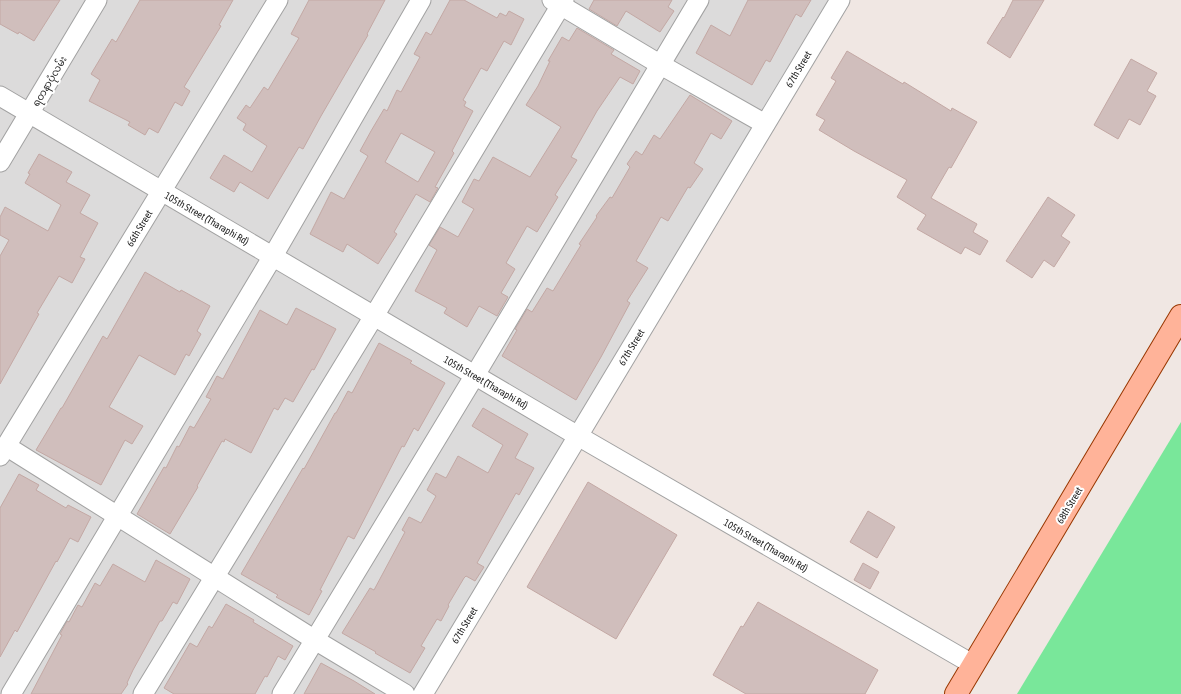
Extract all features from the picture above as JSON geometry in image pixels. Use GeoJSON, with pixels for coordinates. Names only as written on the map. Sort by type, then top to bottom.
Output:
{"type":"FeatureCollection","features":[{"type":"Feature","properties":{"kind":"main road","name":"68th Street"},"geometry":{"type":"LineString","coordinates":[[956,694],[1181,316]]}},
{"type":"Feature","properties":{"kind":"street","name":"ရတနာပုံလမ်း"},"geometry":{"type":"LineString","coordinates":[[0,162],[97,0]]}},
{"type":"Feature","properties":{"kind":"street","name":"66th Street"},"geometry":{"type":"LineString","coordinates":[[3,451],[278,0]]}},
{"type":"Feature","properties":{"kind":"street"},"geometry":{"type":"LineString","coordinates":[[10,694],[273,256],[421,0]]}},
{"type":"Feature","properties":{"kind":"street"},"geometry":{"type":"LineString","coordinates":[[282,694],[699,0]]}},
{"type":"Feature","properties":{"kind":"street","name":"67th Street"},"geometry":{"type":"LineString","coordinates":[[422,694],[840,0]]}},
{"type":"Feature","properties":{"kind":"street"},"geometry":{"type":"LineString","coordinates":[[143,694],[374,316],[559,2],[661,65],[765,124]]}},
{"type":"Feature","properties":{"kind":"street","name":"105th Street (Tharaphi Rd)"},"geometry":{"type":"LineString","coordinates":[[0,96],[578,436],[974,665]]}},
{"type":"Feature","properties":{"kind":"street"},"geometry":{"type":"LineString","coordinates":[[3,451],[117,516],[315,640],[405,694]]}},
{"type":"Feature","properties":{"kind":"shaded area"},"geometry":{"type":"Polygon","coordinates":[[[0,0],[838,0],[421,694],[0,694],[0,0]]]}},
{"type":"Feature","properties":{"kind":"green space"},"geometry":{"type":"Polygon","coordinates":[[[1181,422],[1181,694],[1017,694],[1181,422]]]}},
{"type":"Feature","properties":{"kind":"building"},"geometry":{"type":"Polygon","coordinates":[[[0,0],[60,0],[34,41],[19,32],[18,34],[0,24],[0,0]]]}},
{"type":"Feature","properties":{"kind":"building"},"geometry":{"type":"Polygon","coordinates":[[[140,0],[233,0],[219,25],[221,26],[184,87],[190,91],[182,106],[175,102],[158,133],[149,128],[145,135],[128,125],[130,122],[89,101],[100,80],[91,74],[112,39],[116,42],[140,0]]]}},
{"type":"Feature","properties":{"kind":"building"},"geometry":{"type":"Polygon","coordinates":[[[309,0],[385,0],[367,34],[368,35],[303,149],[299,147],[268,199],[240,182],[234,192],[210,178],[224,155],[252,172],[267,146],[243,130],[246,124],[237,118],[246,105],[250,108],[264,87],[268,90],[299,38],[291,34],[309,0]]]}},
{"type":"Feature","properties":{"kind":"building"},"geometry":{"type":"Polygon","coordinates":[[[450,0],[464,0],[497,18],[500,13],[506,16],[509,11],[524,19],[511,45],[504,41],[487,71],[481,68],[463,100],[466,102],[464,106],[473,111],[452,151],[454,153],[435,187],[438,188],[430,202],[416,194],[394,232],[397,234],[378,264],[347,244],[343,252],[310,234],[331,192],[344,199],[368,156],[360,151],[384,109],[387,111],[397,90],[401,92],[420,57],[414,54],[426,32],[431,35],[450,0]],[[401,133],[385,162],[418,182],[435,152],[401,133]]]}},
{"type":"Feature","properties":{"kind":"building"},"geometry":{"type":"Polygon","coordinates":[[[594,0],[672,0],[668,7],[674,11],[660,32],[626,11],[617,26],[589,9],[594,0]]]}},
{"type":"Feature","properties":{"kind":"building"},"geometry":{"type":"Polygon","coordinates":[[[748,0],[811,0],[801,17],[796,14],[770,62],[766,60],[752,85],[696,53],[711,25],[730,36],[748,0]]]}},
{"type":"Feature","properties":{"kind":"building"},"geometry":{"type":"Polygon","coordinates":[[[1013,0],[1044,0],[1010,58],[987,43],[1003,17],[1004,18],[1013,0]]]}},
{"type":"Feature","properties":{"kind":"building"},"geometry":{"type":"Polygon","coordinates":[[[577,28],[614,50],[611,54],[640,71],[633,84],[620,77],[597,111],[571,157],[577,160],[555,195],[558,197],[537,232],[527,226],[506,263],[515,269],[501,293],[508,297],[497,316],[479,306],[467,327],[444,313],[447,308],[415,291],[437,250],[429,245],[440,227],[458,237],[474,209],[462,202],[474,179],[479,181],[493,157],[530,177],[561,127],[526,105],[538,86],[550,61],[548,61],[562,37],[569,41],[577,28]]]}},
{"type":"Feature","properties":{"kind":"building"},"geometry":{"type":"Polygon","coordinates":[[[847,51],[903,84],[904,82],[951,111],[952,108],[977,122],[951,168],[949,167],[931,198],[977,224],[973,232],[988,241],[980,255],[965,247],[961,254],[917,229],[926,215],[897,197],[907,180],[819,130],[825,120],[816,115],[836,81],[831,78],[847,51]]]}},
{"type":"Feature","properties":{"kind":"building"},"geometry":{"type":"Polygon","coordinates":[[[1131,59],[1157,73],[1147,91],[1156,96],[1140,125],[1129,119],[1118,139],[1094,125],[1131,59]]]}},
{"type":"Feature","properties":{"kind":"building"},"geometry":{"type":"Polygon","coordinates":[[[690,95],[732,121],[721,139],[711,133],[694,163],[703,169],[690,188],[688,187],[668,221],[661,217],[636,261],[648,268],[627,301],[630,303],[576,400],[502,356],[517,330],[515,329],[527,309],[532,312],[547,288],[553,291],[581,245],[579,244],[597,217],[596,216],[610,197],[612,198],[630,167],[627,164],[636,151],[642,155],[654,135],[660,139],[690,95]]]}},
{"type":"Feature","properties":{"kind":"building"},"geometry":{"type":"Polygon","coordinates":[[[39,154],[72,172],[66,182],[90,195],[80,213],[98,223],[80,257],[85,259],[72,283],[59,276],[37,313],[39,314],[0,384],[0,256],[9,240],[0,235],[0,217],[5,207],[48,231],[61,205],[25,183],[30,174],[28,173],[39,154]]]}},
{"type":"Feature","properties":{"kind":"building"},"geometry":{"type":"Polygon","coordinates":[[[1048,197],[1075,215],[1061,236],[1070,242],[1054,267],[1044,260],[1032,278],[1006,261],[1048,197]]]}},
{"type":"Feature","properties":{"kind":"building"},"geometry":{"type":"Polygon","coordinates":[[[145,272],[180,292],[181,290],[210,306],[197,331],[201,334],[189,356],[186,354],[175,375],[139,355],[109,407],[143,426],[132,444],[125,440],[101,485],[36,450],[103,336],[107,339],[145,272]]]}},
{"type":"Feature","properties":{"kind":"building"},"geometry":{"type":"Polygon","coordinates":[[[296,308],[336,329],[314,370],[312,369],[293,402],[285,398],[278,410],[274,408],[251,453],[225,439],[224,442],[222,441],[197,486],[198,487],[170,534],[137,514],[164,467],[166,468],[177,446],[179,447],[190,426],[194,428],[211,399],[206,397],[217,376],[223,379],[260,310],[287,325],[296,308]]]}},
{"type":"Feature","properties":{"kind":"building"},"geometry":{"type":"Polygon","coordinates":[[[379,343],[412,361],[410,363],[445,383],[418,431],[414,428],[404,447],[402,446],[354,539],[348,536],[320,590],[322,591],[309,615],[276,597],[278,595],[241,574],[303,468],[304,469],[348,391],[352,393],[379,343]]]}},
{"type":"Feature","properties":{"kind":"building"},"geometry":{"type":"Polygon","coordinates":[[[483,408],[528,434],[515,458],[534,468],[519,495],[516,493],[477,563],[484,567],[475,581],[466,576],[464,578],[448,605],[449,606],[441,621],[437,619],[421,646],[425,648],[410,673],[342,633],[370,588],[374,590],[405,532],[402,530],[409,517],[421,523],[436,496],[427,490],[436,473],[446,478],[458,456],[488,473],[503,445],[472,426],[483,408]]]}},
{"type":"Feature","properties":{"kind":"building"},"geometry":{"type":"Polygon","coordinates":[[[19,474],[39,485],[36,490],[66,508],[68,505],[91,517],[78,542],[70,538],[17,632],[15,630],[0,657],[0,508],[19,474]]]}},
{"type":"Feature","properties":{"kind":"building"},"geometry":{"type":"Polygon","coordinates":[[[588,482],[677,535],[616,639],[527,587],[588,482]]]}},
{"type":"Feature","properties":{"kind":"building"},"geometry":{"type":"Polygon","coordinates":[[[868,511],[895,527],[877,558],[850,542],[868,511]]]}},
{"type":"Feature","properties":{"kind":"building"},"geometry":{"type":"Polygon","coordinates":[[[156,560],[190,579],[177,604],[173,602],[162,621],[160,621],[133,670],[127,683],[128,684],[121,694],[31,694],[62,635],[60,634],[67,621],[69,622],[78,605],[82,607],[95,583],[100,586],[113,564],[145,582],[156,560]]]}},
{"type":"Feature","properties":{"kind":"building"},"geometry":{"type":"Polygon","coordinates":[[[863,563],[879,572],[870,589],[854,580],[863,563]]]}},
{"type":"Feature","properties":{"kind":"building"},"geometry":{"type":"Polygon","coordinates":[[[758,602],[878,670],[865,694],[746,694],[713,675],[741,626],[743,627],[758,602]]]}},
{"type":"Feature","properties":{"kind":"building"},"geometry":{"type":"Polygon","coordinates":[[[226,604],[254,620],[253,622],[293,646],[285,660],[278,656],[267,677],[265,676],[255,694],[174,694],[164,688],[190,643],[197,647],[209,626],[212,628],[226,604]]]}},
{"type":"Feature","properties":{"kind":"building"},"geometry":{"type":"Polygon","coordinates":[[[321,663],[354,681],[375,694],[304,694],[321,663]]]}}]}
